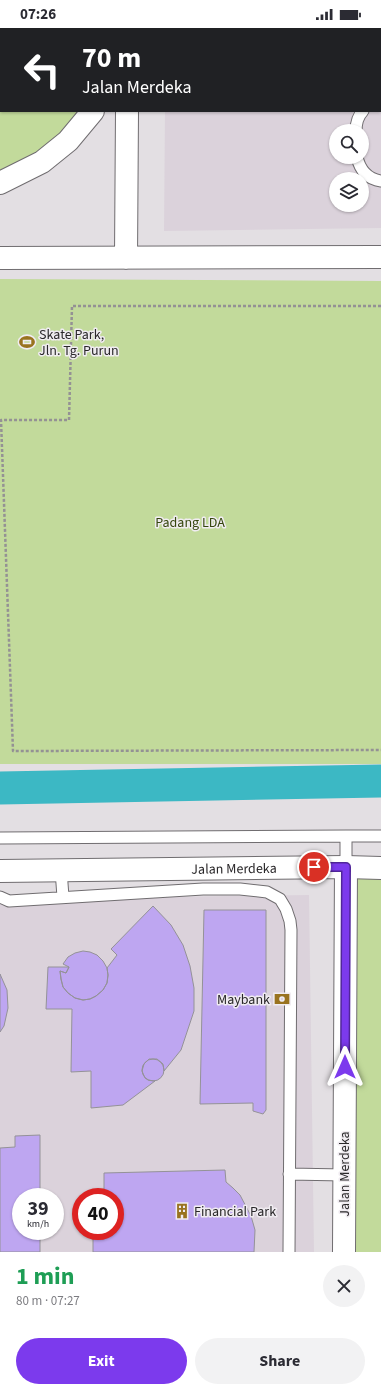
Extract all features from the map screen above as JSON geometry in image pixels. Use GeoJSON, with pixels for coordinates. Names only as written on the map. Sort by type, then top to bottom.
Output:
{"type":"FeatureCollection","features":[{"type":"Feature","properties":{"kind":"street"},"geometry":{"type":"LineString","coordinates":[[0,182],[42,162],[68,141],[92,112]]}},
{"type":"Feature","properties":{"kind":"street"},"geometry":{"type":"LineString","coordinates":[[126,258],[127,112]]}},
{"type":"Feature","properties":{"kind":"street"},"geometry":{"type":"LineString","coordinates":[[0,258],[381,257]]}},
{"type":"Feature","properties":{"kind":"street"},"geometry":{"type":"LineString","coordinates":[[346,867],[381,868]]}},
{"type":"Feature","properties":{"kind":"street","name":"Jalan Merdeka"},"geometry":{"type":"LineString","coordinates":[[0,871],[61,870],[203,879],[346,867],[344,1252]]}},
{"type":"Feature","properties":{"kind":"lane"},"geometry":{"type":"LineString","coordinates":[[356,124],[362,112]]}},
{"type":"Feature","properties":{"kind":"lane"},"geometry":{"type":"LineString","coordinates":[[359,164],[364,174],[373,180],[381,182]]}},
{"type":"Feature","properties":{"kind":"lane"},"geometry":{"type":"LineString","coordinates":[[346,836],[346,867]]}},
{"type":"Feature","properties":{"kind":"lane"},"geometry":{"type":"LineString","coordinates":[[0,838],[381,836]]}},
{"type":"Feature","properties":{"kind":"lane"},"geometry":{"type":"LineString","coordinates":[[61,870],[63,897]]}},
{"type":"Feature","properties":{"kind":"lane"},"geometry":{"type":"LineString","coordinates":[[0,897],[9,900],[63,897],[203,879],[240,889],[267,892],[280,898],[286,909],[291,930],[289,1252]]}},
{"type":"Feature","properties":{"kind":"lane"},"geometry":{"type":"LineString","coordinates":[[289,1174],[344,1175]]}},
{"type":"Feature","properties":{"kind":"path"},"geometry":{"type":"LineString","coordinates":[[381,306],[72,306],[69,420],[0,420],[13,751],[381,750]]}},
{"type":"Feature","properties":{"kind":"shaded area"},"geometry":{"type":"Polygon","coordinates":[[[165,112],[381,112],[381,228],[164,231],[165,112]]]}},
{"type":"Feature","properties":{"kind":"shaded area"},"geometry":{"type":"Polygon","coordinates":[[[309,895],[314,1252],[0,1252],[0,899],[309,895]]]}},
{"type":"Feature","properties":{"kind":"green space"},"geometry":{"type":"Polygon","coordinates":[[[0,112],[79,112],[57,139],[33,156],[0,174],[0,112]]]}},
{"type":"Feature","properties":{"kind":"green space","name":"Padang LDA"},"geometry":{"type":"Polygon","coordinates":[[[0,279],[381,281],[381,764],[0,764],[0,279]]]}},
{"type":"Feature","properties":{"kind":"green space"},"geometry":{"type":"Polygon","coordinates":[[[352,877],[381,878],[381,1252],[345,1252],[352,877]]]}},
{"type":"Feature","properties":{"kind":"building"},"geometry":{"type":"Polygon","coordinates":[[[153,906],[171,925],[183,945],[190,966],[194,988],[194,1011],[181,1050],[164,1071],[163,1064],[157,1059],[149,1059],[144,1064],[142,1071],[145,1078],[155,1081],[123,1105],[91,1108],[91,1071],[71,1072],[72,1009],[46,1009],[48,967],[69,967],[66,973],[60,971],[61,979],[63,987],[75,998],[83,1000],[96,996],[103,990],[107,983],[107,968],[117,955],[111,949],[153,906]]]}},
{"type":"Feature","properties":{"kind":"building"},"geometry":{"type":"Polygon","coordinates":[[[204,910],[266,910],[266,1110],[263,1114],[253,1111],[253,1103],[200,1104],[204,910]]]}},
{"type":"Feature","properties":{"kind":"building"},"geometry":{"type":"Polygon","coordinates":[[[83,951],[97,955],[107,968],[108,975],[107,983],[103,990],[90,999],[83,1000],[75,998],[63,987],[60,971],[66,973],[69,967],[63,964],[68,957],[83,951]]]}},
{"type":"Feature","properties":{"kind":"building"},"geometry":{"type":"Polygon","coordinates":[[[0,974],[7,990],[8,1008],[4,1026],[0,1032],[0,974]]]}},
{"type":"Feature","properties":{"kind":"building"},"geometry":{"type":"Polygon","coordinates":[[[153,1059],[161,1062],[164,1070],[161,1078],[153,1081],[145,1078],[142,1070],[145,1062],[153,1059]]]}},
{"type":"Feature","properties":{"kind":"building"},"geometry":{"type":"Polygon","coordinates":[[[40,1135],[40,1188],[12,1188],[12,1240],[40,1240],[40,1252],[0,1252],[0,1148],[15,1147],[15,1136],[40,1135]]]}},
{"type":"Feature","properties":{"kind":"building","name":"Financial Park"},"geometry":{"type":"Polygon","coordinates":[[[225,1170],[226,1182],[240,1195],[251,1216],[255,1230],[254,1252],[93,1252],[93,1240],[124,1240],[124,1188],[104,1188],[104,1173],[225,1170]]]}},
{"type":"Feature","properties":{"kind":"waterway"},"geometry":{"type":"LineString","coordinates":[[0,788],[381,781]]}},
{"type":"Feature","properties":{"kind":"place","name":"Skate Park, Jln. Tg. Purun"},"geometry":{"type":"Point","coordinates":[27,342]}},
{"type":"Feature","properties":{"kind":"place","name":"Maybank"},"geometry":{"type":"Point","coordinates":[282,999]}},
{"type":"Feature","properties":{"kind":"place","name":"Financial Park"},"geometry":{"type":"Point","coordinates":[182,1211]}},
{"type":"Feature","properties":{"kind":"route"},"geometry":{"type":"LineString","coordinates":[[314,867],[346,867],[345,1067]]}}]}
